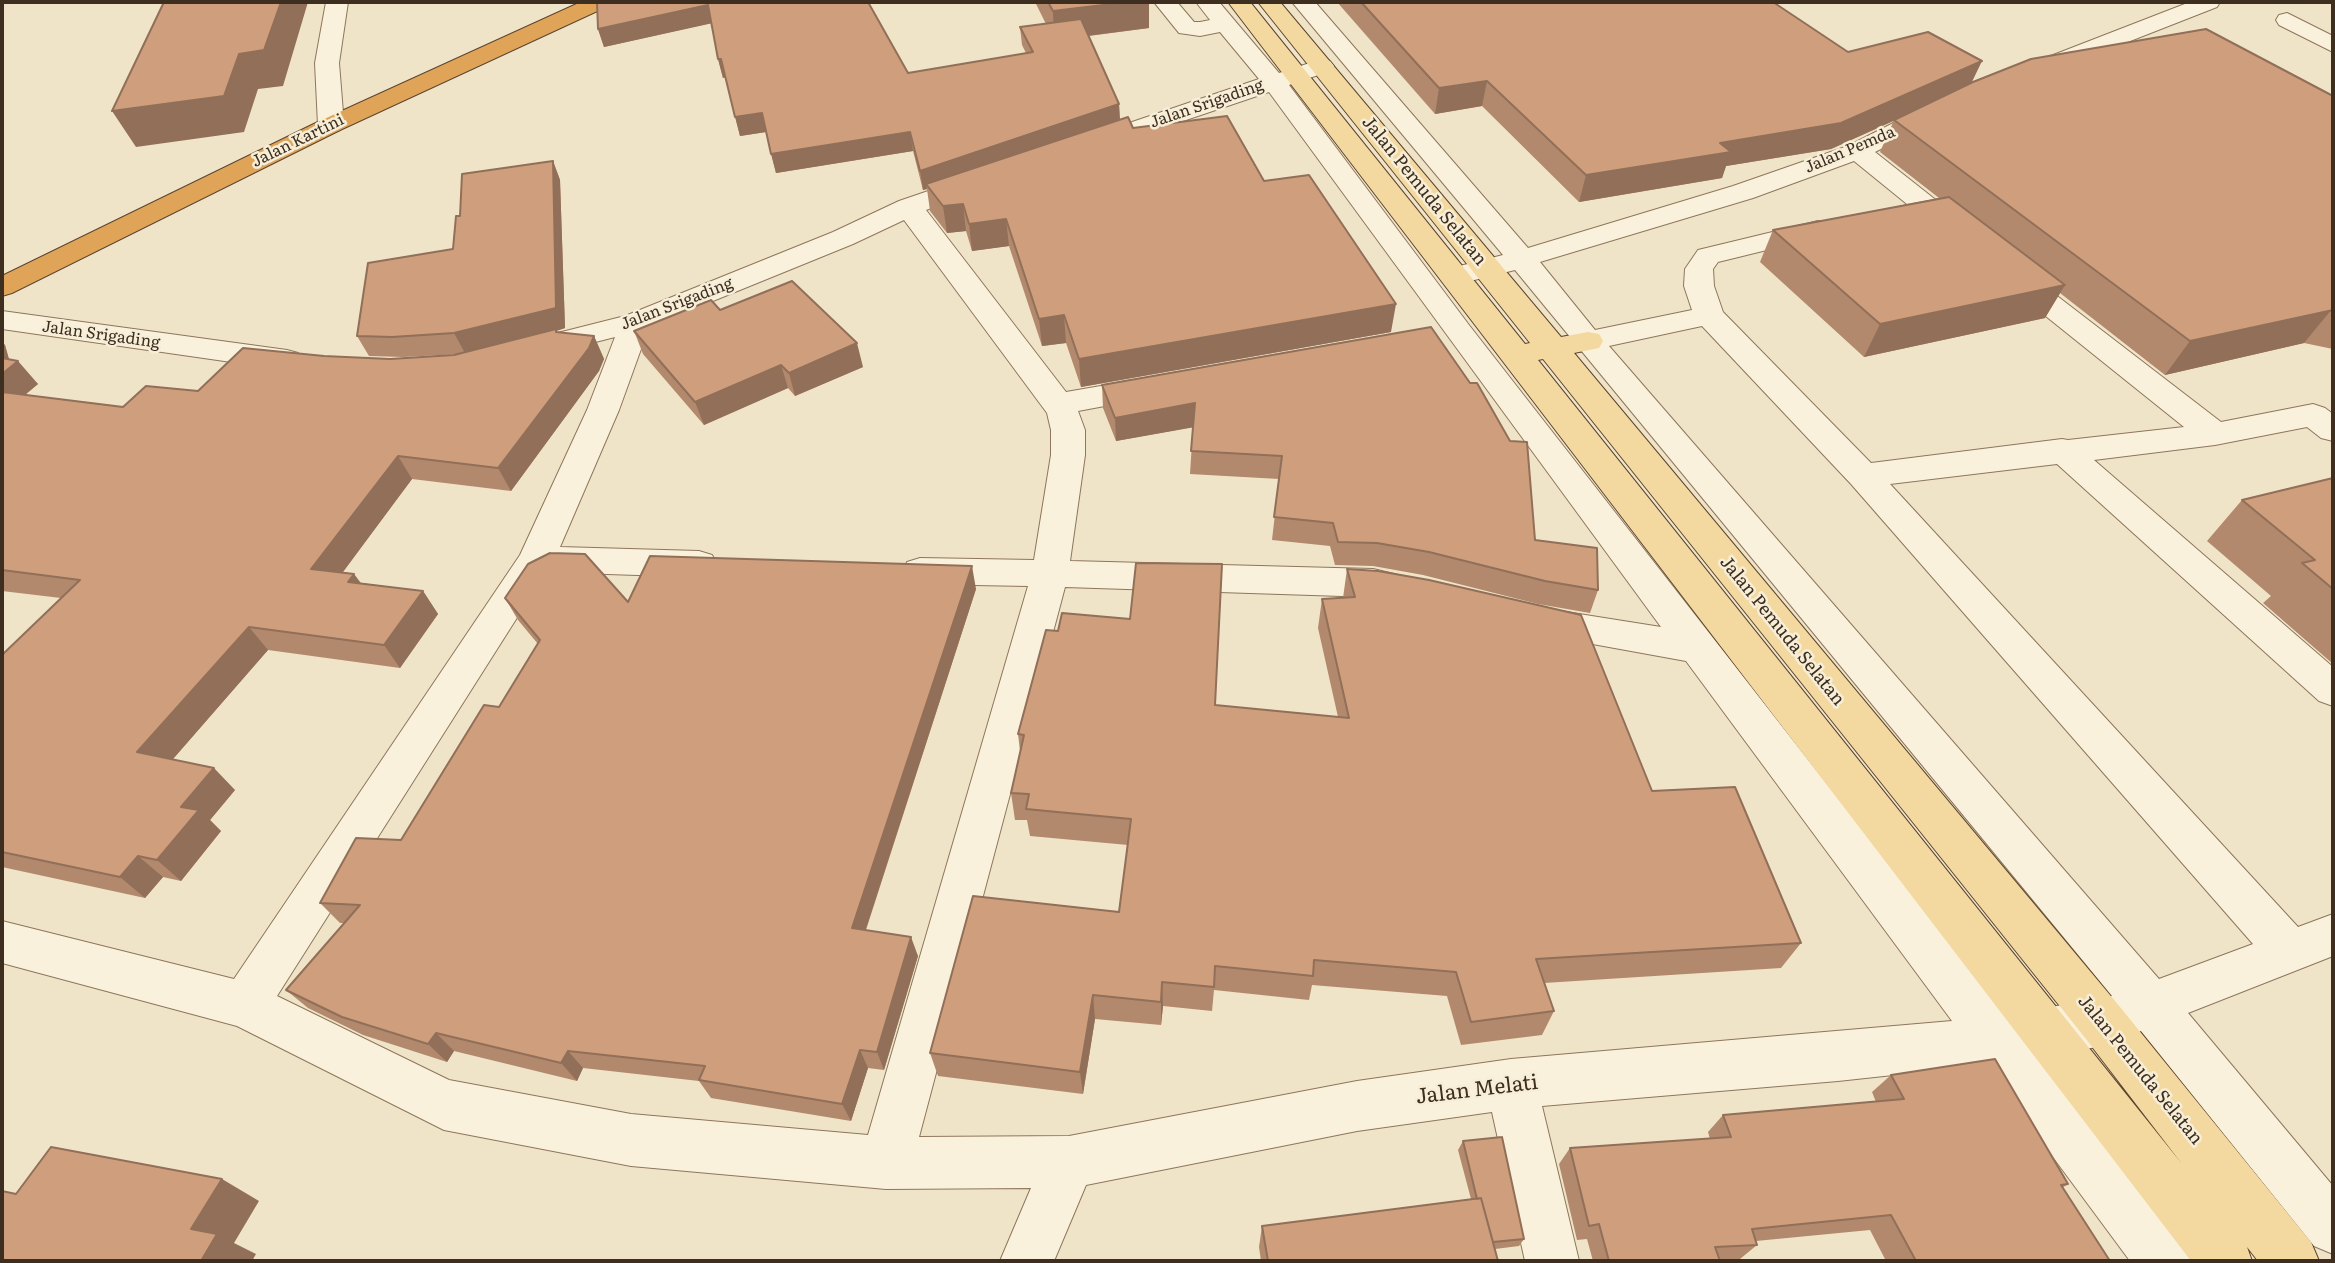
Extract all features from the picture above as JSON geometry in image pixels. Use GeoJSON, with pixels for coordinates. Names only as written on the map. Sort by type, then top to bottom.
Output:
{"type":"FeatureCollection","features":[{"type":"Feature","properties":{"kind":"highway","name":"Jalan Kartini"},"geometry":{"type":"LineString","coordinates":[[2,287],[331,125],[598,2]]}},
{"type":"Feature","properties":{"kind":"main road","name":"Jalan Pemuda Selatan"},"geometry":{"type":"LineString","coordinates":[[1269,2],[1296,74]]}},
{"type":"Feature","properties":{"kind":"main road","name":"Jalan Pemuda Selatan"},"geometry":{"type":"LineString","coordinates":[[1223,9],[1296,74],[1471,273],[1551,348],[2102,1023],[2292,1261]]}},
{"type":"Feature","properties":{"kind":"main road","name":"Jalan Pemuda Selatan"},"geometry":{"type":"LineString","coordinates":[[1551,348],[2022,1036],[2225,1261]]}},
{"type":"Feature","properties":{"kind":"street"},"geometry":{"type":"LineString","coordinates":[[331,125],[327,63],[337,2]]}},
{"type":"Feature","properties":{"kind":"street"},"geometry":{"type":"LineString","coordinates":[[1165,2],[1187,28],[1200,29],[1223,9]]}},
{"type":"Feature","properties":{"kind":"street"},"geometry":{"type":"LineString","coordinates":[[1303,2],[1522,259],[1551,348],[2150,1005],[2333,1227]]}},
{"type":"Feature","properties":{"kind":"street"},"geometry":{"type":"LineString","coordinates":[[2021,76],[2209,2]]}},
{"type":"Feature","properties":{"kind":"street"},"geometry":{"type":"LineString","coordinates":[[2169,17],[2193,29]]}},
{"type":"Feature","properties":{"kind":"street"},"geometry":{"type":"LineString","coordinates":[[2287,20],[2333,45]]}},
{"type":"Feature","properties":{"kind":"street"},"geometry":{"type":"LineString","coordinates":[[1296,74],[1445,335],[1699,648],[2022,1036],[2165,1261]]}},
{"type":"Feature","properties":{"kind":"street","name":"Jalan Srigading"},"geometry":{"type":"LineString","coordinates":[[1063,154],[1296,74]]}},
{"type":"Feature","properties":{"kind":"street","name":"Jalan Pemda"},"geometry":{"type":"LineString","coordinates":[[1471,273],[1743,192],[1857,150],[1960,101]]}},
{"type":"Feature","properties":{"kind":"street"},"geometry":{"type":"LineString","coordinates":[[1857,150],[2214,433]]}},
{"type":"Feature","properties":{"kind":"street","name":"Jalan Srigading"},"geometry":{"type":"LineString","coordinates":[[504,356],[636,323],[843,238],[909,207],[997,175]]}},
{"type":"Feature","properties":{"kind":"street"},"geometry":{"type":"LineString","coordinates":[[1921,203],[1708,256],[1699,269],[1699,286],[1709,315],[1863,476],[2288,951]]}},
{"type":"Feature","properties":{"kind":"street"},"geometry":{"type":"LineString","coordinates":[[886,1163],[1050,575],[1068,455],[1068,430],[1057,404],[909,207]]}},
{"type":"Feature","properties":{"kind":"street"},"geometry":{"type":"LineString","coordinates":[[1551,348],[1709,315]]}},
{"type":"Feature","properties":{"kind":"street","name":"Jalan Srigading"},"geometry":{"type":"LineString","coordinates":[[2,320],[313,363]]}},
{"type":"Feature","properties":{"kind":"street"},"geometry":{"type":"LineString","coordinates":[[245,1005],[346,845],[536,559],[603,410],[636,323]]}},
{"type":"Feature","properties":{"kind":"street"},"geometry":{"type":"LineString","coordinates":[[1057,404],[1177,382]]}},
{"type":"Feature","properties":{"kind":"street"},"geometry":{"type":"LineString","coordinates":[[1863,476],[2327,419]]}},
{"type":"Feature","properties":{"kind":"street"},"geometry":{"type":"LineString","coordinates":[[2062,450],[2333,690]]}},
{"type":"Feature","properties":{"kind":"street"},"geometry":{"type":"LineString","coordinates":[[536,559],[731,565]]}},
{"type":"Feature","properties":{"kind":"street"},"geometry":{"type":"LineString","coordinates":[[883,570],[1360,582],[1436,596]]}},
{"type":"Feature","properties":{"kind":"street"},"geometry":{"type":"LineString","coordinates":[[1499,612],[1537,621],[1699,648]]}},
{"type":"Feature","properties":{"kind":"street","name":"Jalan Melati"},"geometry":{"type":"LineString","coordinates":[[2,943],[245,1005],[444,1105],[631,1140],[886,1163],[1069,1162],[1357,1105],[1511,1084],[2022,1036],[2102,1023],[2333,935]]}},
{"type":"Feature","properties":{"kind":"street"},"geometry":{"type":"LineString","coordinates":[[1511,1084],[1552,1261]]}},
{"type":"Feature","properties":{"kind":"street"},"geometry":{"type":"LineString","coordinates":[[1027,1261],[1069,1162]]}},
{"type":"Feature","properties":{"kind":"building"},"geometry":{"type":"Polygon","coordinates":[[[164,2],[281,2],[264,50],[239,54],[224,96],[112,111],[164,2]]]}},
{"type":"Feature","properties":{"kind":"building"},"geometry":{"type":"Polygon","coordinates":[[[597,2],[868,2],[908,73],[1033,52],[1020,27],[1081,19],[1119,104],[920,171],[910,132],[771,154],[762,113],[735,117],[721,59],[718,59],[708,5],[598,29],[597,2]]]}},
{"type":"Feature","properties":{"kind":"building"},"geometry":{"type":"Polygon","coordinates":[[[1048,2],[1128,2],[1053,11],[1048,2]]]}},
{"type":"Feature","properties":{"kind":"building"},"geometry":{"type":"Polygon","coordinates":[[[1361,2],[1773,2],[1848,52],[1928,32],[1982,61],[1841,123],[1720,143],[1731,152],[1586,175],[1487,81],[1439,88],[1361,2]]]}},
{"type":"Feature","properties":{"kind":"building"},"geometry":{"type":"Polygon","coordinates":[[[2206,29],[2333,96],[2333,310],[2190,341],[1894,120],[1973,82],[2031,59],[2206,29]]]}},
{"type":"Feature","properties":{"kind":"building"},"geometry":{"type":"Polygon","coordinates":[[[1227,116],[1264,181],[1309,175],[1396,304],[1079,359],[1064,315],[1039,319],[1006,219],[969,224],[963,204],[943,206],[926,184],[1128,117],[1133,128],[1227,116]]]}},
{"type":"Feature","properties":{"kind":"building"},"geometry":{"type":"Polygon","coordinates":[[[553,161],[556,308],[454,333],[357,336],[368,263],[453,249],[456,216],[460,216],[462,174],[553,161]]]}},
{"type":"Feature","properties":{"kind":"building"},"geometry":{"type":"Polygon","coordinates":[[[1949,197],[2065,285],[1880,324],[1773,230],[1949,197]]]}},
{"type":"Feature","properties":{"kind":"building"},"geometry":{"type":"Polygon","coordinates":[[[792,281],[857,343],[789,373],[781,365],[695,402],[634,331],[711,300],[720,310],[792,281]]]}},
{"type":"Feature","properties":{"kind":"building"},"geometry":{"type":"Polygon","coordinates":[[[1431,327],[1470,383],[1477,383],[1510,441],[1527,442],[1535,540],[1597,548],[1598,590],[1545,581],[1429,552],[1377,543],[1338,542],[1333,523],[1274,517],[1282,456],[1191,451],[1195,403],[1115,418],[1102,385],[1431,327]]]}},
{"type":"Feature","properties":{"kind":"building"},"geometry":{"type":"Polygon","coordinates":[[[556,329],[556,332],[594,336],[589,348],[498,468],[398,456],[311,569],[354,574],[348,582],[423,591],[384,645],[249,627],[137,752],[214,768],[181,807],[199,810],[157,860],[138,856],[120,877],[2,852],[2,655],[80,580],[2,570],[2,392],[123,407],[146,386],[198,391],[243,348],[390,359],[454,355],[556,329]]]}},
{"type":"Feature","properties":{"kind":"building"},"geometry":{"type":"Polygon","coordinates":[[[2,358],[18,361],[2,374],[2,358]]]}},
{"type":"Feature","properties":{"kind":"building"},"geometry":{"type":"Polygon","coordinates":[[[2333,478],[2333,589],[2302,563],[2315,560],[2242,500],[2333,478]]]}},
{"type":"Feature","properties":{"kind":"building"},"geometry":{"type":"Polygon","coordinates":[[[550,553],[585,554],[628,602],[650,556],[972,566],[852,928],[911,937],[877,1052],[860,1050],[842,1104],[699,1080],[705,1066],[568,1051],[561,1063],[436,1033],[428,1044],[342,1017],[286,990],[360,905],[320,903],[356,838],[401,840],[484,705],[499,707],[540,640],[505,598],[528,564],[550,553]]]}},
{"type":"Feature","properties":{"kind":"building"},"geometry":{"type":"Polygon","coordinates":[[[1136,563],[1222,564],[1215,705],[1349,718],[1322,599],[1355,597],[1347,569],[1378,571],[1429,580],[1581,615],[1652,791],[1735,787],[1801,943],[1536,959],[1554,1011],[1471,1022],[1456,972],[1314,960],[1313,976],[1215,966],[1214,987],[1162,982],[1161,1002],[1093,995],[1080,1072],[930,1053],[973,896],[1119,912],[1131,819],[1026,809],[1029,794],[1011,793],[1024,735],[1018,734],[1046,630],[1058,631],[1062,613],[1130,619],[1136,563]]]}},
{"type":"Feature","properties":{"kind":"building"},"geometry":{"type":"Polygon","coordinates":[[[1995,1059],[2068,1184],[2061,1185],[2110,1261],[1916,1261],[1891,1215],[1752,1229],[1757,1245],[1715,1247],[1720,1261],[1609,1261],[1599,1224],[1589,1226],[1570,1148],[1731,1137],[1723,1115],[1904,1099],[1891,1075],[1995,1059]]]}},
{"type":"Feature","properties":{"kind":"building"},"geometry":{"type":"Polygon","coordinates":[[[1502,1137],[1524,1239],[1493,1242],[1481,1198],[1477,1199],[1463,1141],[1502,1137]]]}},
{"type":"Feature","properties":{"kind":"building"},"geometry":{"type":"Polygon","coordinates":[[[51,1147],[222,1179],[191,1229],[217,1234],[201,1261],[2,1261],[2,1191],[16,1194],[51,1147]]]}},
{"type":"Feature","properties":{"kind":"building"},"geometry":{"type":"Polygon","coordinates":[[[1481,1198],[1498,1261],[1268,1261],[1262,1226],[1481,1198]]]}}]}
